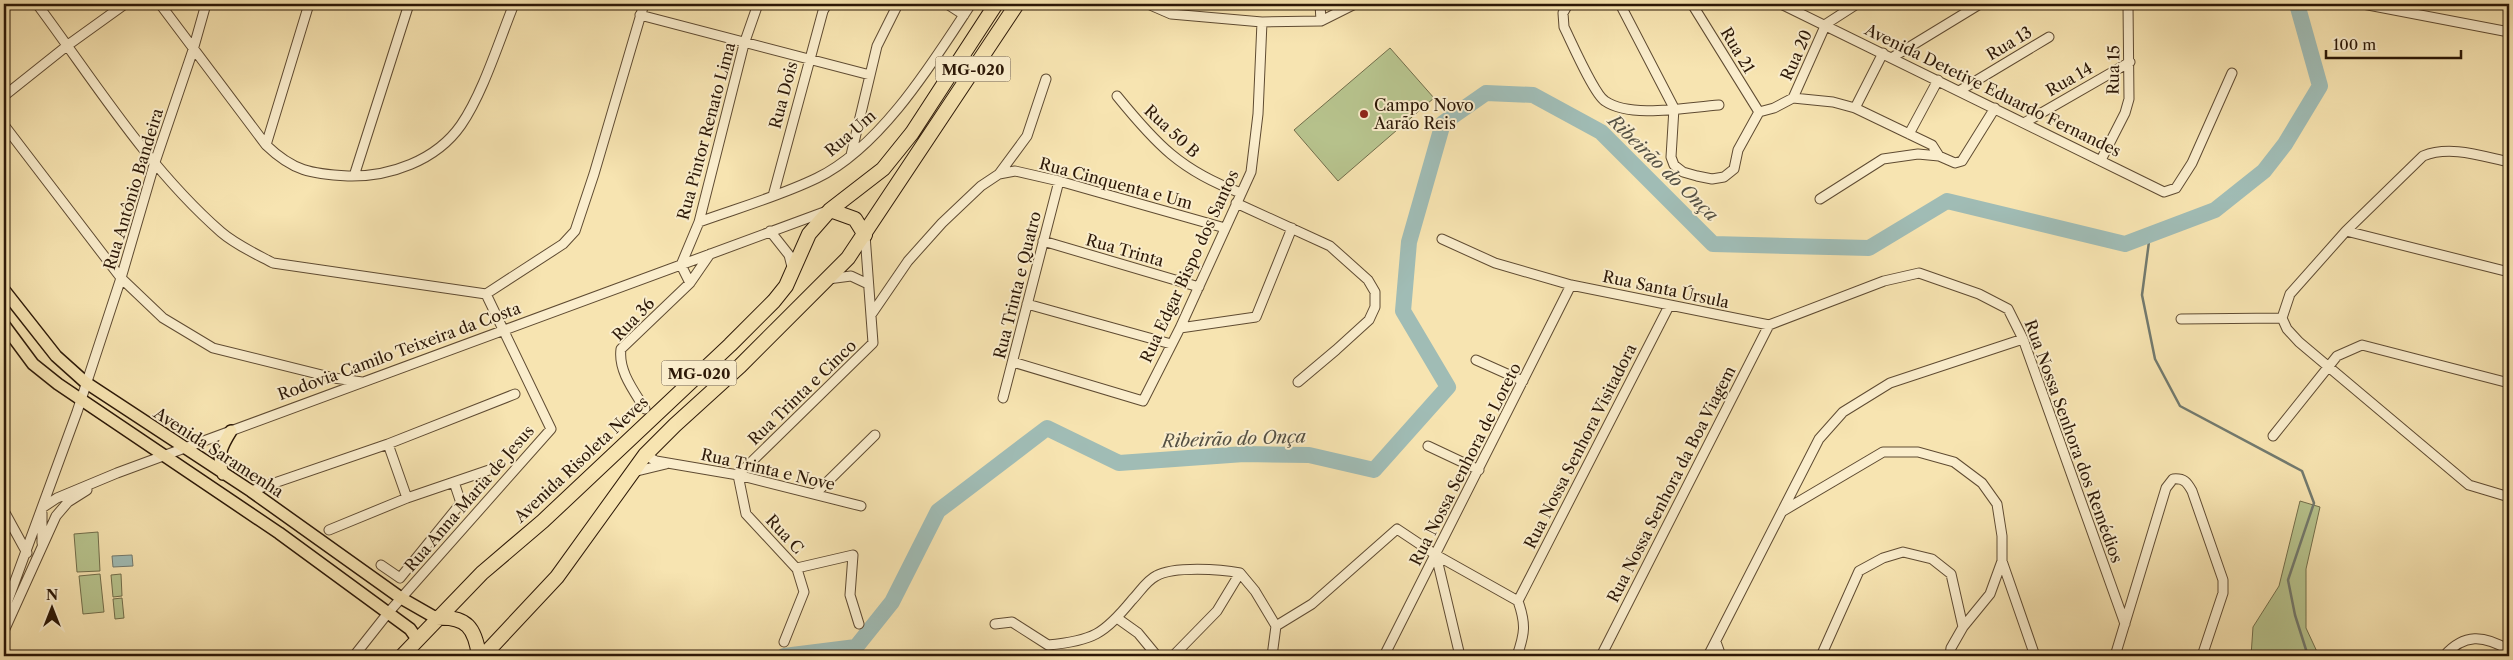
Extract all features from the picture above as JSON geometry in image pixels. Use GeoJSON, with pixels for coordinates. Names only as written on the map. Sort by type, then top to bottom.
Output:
{"type":"FeatureCollection","features":[{"type":"Feature","properties":{"kind":"highway","name":"Rodovia Camilo Teixeira da Costa"},"geometry":{"type":"LineString","coordinates":[[830,210],[883,169],[912,133],[996,4]]}},
{"type":"Feature","properties":{"kind":"highway","name":"MG-020"},"geometry":{"type":"LineString","coordinates":[[483,656],[557,577],[645,455],[675,424],[740,366],[848,258],[865,235],[928,135],[1017,4]]}},
{"type":"Feature","properties":{"kind":"highway"},"geometry":{"type":"LineString","coordinates":[[830,210],[855,219],[865,235]]}},
{"type":"Feature","properties":{"kind":"highway","name":"Avenida Risoleta Neves"},"geometry":{"type":"LineString","coordinates":[[402,656],[436,618],[482,573],[543,520],[730,345],[774,300],[786,286],[801,247],[809,234],[830,210]]}},
{"type":"Feature","properties":{"kind":"highway"},"geometry":{"type":"LineString","coordinates":[[436,618],[452,618],[466,624],[472,630],[479,656]]}},
{"type":"Feature","properties":{"kind":"main road","name":"Avenida Saramenha"},"geometry":{"type":"LineString","coordinates":[[4,290],[56,356],[85,382],[183,449],[251,491],[401,598],[436,618]]}},
{"type":"Feature","properties":{"kind":"main road","name":"Avenida Saramenha"},"geometry":{"type":"LineString","coordinates":[[4,325],[33,364],[80,401],[338,574],[410,629],[417,639]]}},
{"type":"Feature","properties":{"kind":"main road"},"geometry":{"type":"LineString","coordinates":[[223,474],[219,459],[221,446],[232,431]]}},
{"type":"Feature","properties":{"kind":"street"},"geometry":{"type":"LineString","coordinates":[[37,4],[154,165],[222,233],[273,263],[486,294],[563,244],[575,231],[594,174],[644,4]]}},
{"type":"Feature","properties":{"kind":"street"},"geometry":{"type":"LineString","coordinates":[[4,96],[68,45],[125,4]]}},
{"type":"Feature","properties":{"kind":"street"},"geometry":{"type":"LineString","coordinates":[[160,4],[266,145],[281,160],[298,170],[317,174],[354,176],[385,173],[413,164],[442,145],[460,126],[473,104],[514,4]]}},
{"type":"Feature","properties":{"kind":"street","name":"Rua Antônio Bandeira"},"geometry":{"type":"LineString","coordinates":[[4,611],[80,401],[121,278],[154,165],[193,50],[206,4]]}},
{"type":"Feature","properties":{"kind":"street"},"geometry":{"type":"LineString","coordinates":[[266,145],[309,4]]}},
{"type":"Feature","properties":{"kind":"street"},"geometry":{"type":"LineString","coordinates":[[354,176],[409,4]]}},
{"type":"Feature","properties":{"kind":"street","name":"Rua Pintor Renato Lima"},"geometry":{"type":"LineString","coordinates":[[681,265],[699,222],[744,44],[758,4]]}},
{"type":"Feature","properties":{"kind":"street","name":"Rua Dois"},"geometry":{"type":"LineString","coordinates":[[773,196],[808,58],[823,10],[827,4]]}},
{"type":"Feature","properties":{"kind":"street"},"geometry":{"type":"LineString","coordinates":[[851,155],[877,46],[898,4]]}},
{"type":"Feature","properties":{"kind":"street"},"geometry":{"type":"LineString","coordinates":[[947,4],[964,15]]}},
{"type":"Feature","properties":{"kind":"street","name":"Rua Um"},"geometry":{"type":"LineString","coordinates":[[699,222],[818,178],[851,155],[900,107],[971,4]]}},
{"type":"Feature","properties":{"kind":"street"},"geometry":{"type":"LineString","coordinates":[[1148,4],[1171,14],[1262,22],[1321,21],[1355,4]]}},
{"type":"Feature","properties":{"kind":"street"},"geometry":{"type":"LineString","coordinates":[[1320,4],[1321,21]]}},
{"type":"Feature","properties":{"kind":"street"},"geometry":{"type":"LineString","coordinates":[[1568,4],[1563,13],[1564,27],[1603,100],[1622,109],[1719,105]]}},
{"type":"Feature","properties":{"kind":"street"},"geometry":{"type":"LineString","coordinates":[[1620,4],[1674,108],[1671,157],[1674,165],[1683,172],[1712,179],[1724,177],[1734,169],[1738,150],[1759,112],[1774,108],[1793,98],[1833,102],[1855,108],[1932,145],[1939,156]]}},
{"type":"Feature","properties":{"kind":"street","name":"Rua 21"},"geometry":{"type":"LineString","coordinates":[[1692,4],[1759,112]]}},
{"type":"Feature","properties":{"kind":"street","name":"Avenida Detetive Eduardo Fernandes"},"geometry":{"type":"LineString","coordinates":[[1781,4],[1826,24],[2164,192],[2176,188],[2192,163],[2232,73]]}},
{"type":"Feature","properties":{"kind":"street"},"geometry":{"type":"LineString","coordinates":[[1826,24],[1857,4]]}},
{"type":"Feature","properties":{"kind":"street"},"geometry":{"type":"LineString","coordinates":[[1892,57],[1980,4]]}},
{"type":"Feature","properties":{"kind":"street"},"geometry":{"type":"LineString","coordinates":[[2363,4],[2509,32]]}},
{"type":"Feature","properties":{"kind":"street","name":"Rua 15"},"geometry":{"type":"LineString","coordinates":[[2101,160],[2125,113],[2128,99],[2130,62],[2128,5]]}},
{"type":"Feature","properties":{"kind":"street"},"geometry":{"type":"LineString","coordinates":[[640,15],[744,44],[808,58],[870,75]]}},
{"type":"Feature","properties":{"kind":"street","name":"Rua Edgar Bispo dos Santos"},"geometry":{"type":"LineString","coordinates":[[1013,362],[1143,401],[1180,328],[1251,172],[1258,114],[1262,22]]}},
{"type":"Feature","properties":{"kind":"street","name":"Rua 20"},"geometry":{"type":"LineString","coordinates":[[1793,98],[1826,24]]}},
{"type":"Feature","properties":{"kind":"street","name":"Rua 13"},"geometry":{"type":"LineString","coordinates":[[1959,91],[2049,37]]}},
{"type":"Feature","properties":{"kind":"street"},"geometry":{"type":"LineString","coordinates":[[1855,108],[1883,53]]}},
{"type":"Feature","properties":{"kind":"street","name":"Rua 14"},"geometry":{"type":"LineString","coordinates":[[2024,123],[2130,62]]}},
{"type":"Feature","properties":{"kind":"street","name":"Rua Cinquenta e Um"},"geometry":{"type":"LineString","coordinates":[[871,315],[908,260],[981,186],[998,174],[1027,136],[1046,79]]}},
{"type":"Feature","properties":{"kind":"street"},"geometry":{"type":"LineString","coordinates":[[1909,134],[1938,80]]}},
{"type":"Feature","properties":{"kind":"street","name":"Rua 50 B"},"geometry":{"type":"LineString","coordinates":[[1117,96],[1148,134],[1186,167],[1217,184],[1241,192]]}},
{"type":"Feature","properties":{"kind":"street"},"geometry":{"type":"LineString","coordinates":[[1820,199],[1884,159],[1918,154],[1939,156],[1955,163],[1965,158],[1995,108]]}},
{"type":"Feature","properties":{"kind":"street"},"geometry":{"type":"LineString","coordinates":[[4,125],[121,278],[164,318],[213,348],[334,378],[363,382]]}},
{"type":"Feature","properties":{"kind":"street"},"geometry":{"type":"LineString","coordinates":[[2509,162],[2460,152],[2435,152],[2423,156],[2346,232],[2290,294],[2282,318],[2287,328],[2299,342],[2469,486],[2509,496]]}},
{"type":"Feature","properties":{"kind":"street","name":"Rua Cinquenta e Um"},"geometry":{"type":"LineString","coordinates":[[998,174],[1015,171],[1059,180],[1225,228]]}},
{"type":"Feature","properties":{"kind":"street","name":"Rua Trinta e Quatro"},"geometry":{"type":"LineString","coordinates":[[1003,398],[1059,180]]}},
{"type":"Feature","properties":{"kind":"street"},"geometry":{"type":"LineString","coordinates":[[1236,203],[1330,246],[1368,280],[1375,292],[1375,307],[1369,320],[1298,382]]}},
{"type":"Feature","properties":{"kind":"street","name":"Rodovia Camilo Teixeira da Costa"},"geometry":{"type":"LineString","coordinates":[[42,508],[57,498],[117,473],[830,210]]}},
{"type":"Feature","properties":{"kind":"street"},"geometry":{"type":"LineString","coordinates":[[1180,328],[1256,318],[1292,228]]}},
{"type":"Feature","properties":{"kind":"street"},"geometry":{"type":"LineString","coordinates":[[770,231],[789,255],[793,271]]}},
{"type":"Feature","properties":{"kind":"street"},"geometry":{"type":"LineString","coordinates":[[2346,232],[2509,272]]}},
{"type":"Feature","properties":{"kind":"street","name":"Rua Trinta e Cinco"},"geometry":{"type":"LineString","coordinates":[[738,475],[873,343],[865,235]]}},
{"type":"Feature","properties":{"kind":"street","name":"Rua Santa Úrsula"},"geometry":{"type":"LineString","coordinates":[[1442,239],[1495,263],[1571,285],[1769,325]]}},
{"type":"Feature","properties":{"kind":"street","name":"Rua Trinta"},"geometry":{"type":"LineString","coordinates":[[1043,242],[1199,287]]}},
{"type":"Feature","properties":{"kind":"street","name":"Rua 36"},"geometry":{"type":"LineString","coordinates":[[645,409],[628,381],[619,360],[621,349],[690,283],[710,254]]}},
{"type":"Feature","properties":{"kind":"street"},"geometry":{"type":"LineString","coordinates":[[681,265],[690,283]]}},
{"type":"Feature","properties":{"kind":"street","name":"Rua Nossa Senhora dos Remédios"},"geometry":{"type":"LineString","coordinates":[[1769,325],[1884,281],[1919,273],[1979,294],[2008,309],[2023,339],[2125,624]]}},
{"type":"Feature","properties":{"kind":"street"},"geometry":{"type":"LineString","coordinates":[[827,279],[851,276],[868,284]]}},
{"type":"Feature","properties":{"kind":"street","name":"Rua Nossa Senhora de Loreto"},"geometry":{"type":"LineString","coordinates":[[1384,656],[1571,285]]}},
{"type":"Feature","properties":{"kind":"street","name":"Rua Anna Maria de Jesus"},"geometry":{"type":"LineString","coordinates":[[354,656],[388,613],[550,429],[486,294]]}},
{"type":"Feature","properties":{"kind":"street"},"geometry":{"type":"LineString","coordinates":[[1027,304],[1171,344]]}},
{"type":"Feature","properties":{"kind":"street","name":"Rua Nossa Senhora Visitadora"},"geometry":{"type":"LineString","coordinates":[[1518,601],[1669,306]]}},
{"type":"Feature","properties":{"kind":"street"},"geometry":{"type":"LineString","coordinates":[[2180,319],[2282,318]]}},
{"type":"Feature","properties":{"kind":"street","name":"Rua Nossa Senhora da Boa Viagem"},"geometry":{"type":"LineString","coordinates":[[1601,656],[1769,325]]}},
{"type":"Feature","properties":{"kind":"street"},"geometry":{"type":"LineString","coordinates":[[1708,656],[1819,439],[1844,412],[1890,383],[2023,339]]}},
{"type":"Feature","properties":{"kind":"street"},"geometry":{"type":"LineString","coordinates":[[2273,436],[2337,356],[2362,346],[2509,383]]}},
{"type":"Feature","properties":{"kind":"street"},"geometry":{"type":"LineString","coordinates":[[1476,360],[1523,381]]}},
{"type":"Feature","properties":{"kind":"street"},"geometry":{"type":"LineString","coordinates":[[251,491],[388,444],[515,394]]}},
{"type":"Feature","properties":{"kind":"street"},"geometry":{"type":"LineString","coordinates":[[815,494],[876,435]]}},
{"type":"Feature","properties":{"kind":"street"},"geometry":{"type":"LineString","coordinates":[[388,444],[407,498]]}},
{"type":"Feature","properties":{"kind":"street"},"geometry":{"type":"LineString","coordinates":[[1428,446],[1479,470]]}},
{"type":"Feature","properties":{"kind":"street"},"geometry":{"type":"LineString","coordinates":[[1783,511],[1883,452],[1918,452],[1954,462],[1982,483],[1997,504],[2002,536],[2002,561],[2035,656]]}},
{"type":"Feature","properties":{"kind":"street","name":"Rua Trinta e Nove"},"geometry":{"type":"LineString","coordinates":[[645,455],[668,463],[738,475],[861,506]]}},
{"type":"Feature","properties":{"kind":"street","name":"Rua Trinta e Nove"},"geometry":{"type":"LineString","coordinates":[[633,472],[668,463]]}},
{"type":"Feature","properties":{"kind":"street"},"geometry":{"type":"LineString","coordinates":[[329,530],[407,498],[495,468]]}},
{"type":"Feature","properties":{"kind":"street"},"geometry":{"type":"LineString","coordinates":[[4,631],[56,516],[68,502],[117,473]]}},
{"type":"Feature","properties":{"kind":"street","name":"Rua C"},"geometry":{"type":"LineString","coordinates":[[738,475],[746,514],[796,568],[804,592],[784,642]]}},
{"type":"Feature","properties":{"kind":"street"},"geometry":{"type":"LineString","coordinates":[[2115,656],[2166,488],[2173,479],[2180,478],[2186,481],[2192,492],[2223,580],[2223,593],[2202,656]]}},
{"type":"Feature","properties":{"kind":"street"},"geometry":{"type":"LineString","coordinates":[[381,565],[400,578],[461,504],[454,482]]}},
{"type":"Feature","properties":{"kind":"street"},"geometry":{"type":"LineString","coordinates":[[42,508],[42,545]]}},
{"type":"Feature","properties":{"kind":"street"},"geometry":{"type":"LineString","coordinates":[[4,511],[26,550],[29,573]]}},
{"type":"Feature","properties":{"kind":"street"},"geometry":{"type":"LineString","coordinates":[[1276,626],[1312,604],[1397,529],[1436,555],[1518,601],[1525,620],[1524,635],[1517,656]]}},
{"type":"Feature","properties":{"kind":"street"},"geometry":{"type":"LineString","coordinates":[[1825,654],[1859,571],[1884,558],[1903,552],[1932,560],[1951,574],[1963,627]]}},
{"type":"Feature","properties":{"kind":"street"},"geometry":{"type":"LineString","coordinates":[[796,568],[853,554],[850,595],[859,624]]}},
{"type":"Feature","properties":{"kind":"street"},"geometry":{"type":"LineString","coordinates":[[1436,555],[1460,656]]}},
{"type":"Feature","properties":{"kind":"street"},"geometry":{"type":"LineString","coordinates":[[1950,656],[1951,648],[1963,627],[1990,594],[2002,561]]}},
{"type":"Feature","properties":{"kind":"street"},"geometry":{"type":"LineString","coordinates":[[995,624],[1012,622],[1048,645],[1088,640],[1103,631],[1117,618],[1155,576],[1172,571],[1229,571],[1240,573],[1255,591],[1276,626],[1272,656]]}},
{"type":"Feature","properties":{"kind":"street"},"geometry":{"type":"LineString","coordinates":[[1173,656],[1217,611],[1240,573]]}},
{"type":"Feature","properties":{"kind":"street"},"geometry":{"type":"LineString","coordinates":[[1117,618],[1138,634],[1157,656]]}},
{"type":"Feature","properties":{"kind":"street"},"geometry":{"type":"LineString","coordinates":[[2444,656],[2454,644],[2474,638],[2494,641],[2509,650]]}},
{"type":"Feature","properties":{"kind":"street"},"geometry":{"type":"LineString","coordinates":[[1716,642],[1721,656]]}},
{"type":"Feature","properties":{"kind":"green space","name":"Campo Novo Aarão Reis"},"geometry":{"type":"Polygon","coordinates":[[[1390,48],[1434,98],[1338,181],[1294,130],[1390,48]]]}},
{"type":"Feature","properties":{"kind":"green space"},"geometry":{"type":"Polygon","coordinates":[[[2300,501],[2320,507],[2306,569],[2306,628],[2319,656],[2251,656],[2253,627],[2279,586],[2300,501]]]}},
{"type":"Feature","properties":{"kind":"green space"},"geometry":{"type":"Polygon","coordinates":[[[98,532],[100,571],[77,572],[74,534],[98,532]]]}},
{"type":"Feature","properties":{"kind":"green space"},"geometry":{"type":"Polygon","coordinates":[[[100,574],[104,612],[83,614],[79,576],[100,574]]]}},
{"type":"Feature","properties":{"kind":"green space"},"geometry":{"type":"Polygon","coordinates":[[[121,574],[122,596],[113,597],[111,575],[121,574]]]}},
{"type":"Feature","properties":{"kind":"green space"},"geometry":{"type":"Polygon","coordinates":[[[122,598],[124,618],[115,619],[113,599],[122,598]]]}},
{"type":"Feature","properties":{"kind":"water"},"geometry":{"type":"Polygon","coordinates":[[[132,555],[133,566],[113,567],[112,556],[132,555]]]}},
{"type":"Feature","properties":{"kind":"waterway","name":"Ribeirão do Onça"},"geometry":{"type":"LineString","coordinates":[[784,656],[856,647],[892,602],[938,511],[1047,428],[1119,463],[1244,454],[1309,455],[1374,470],[1448,387],[1403,311],[1409,242],[1443,123],[1486,93],[1533,95],[1601,132],[1713,244],[1869,248],[1947,201],[2125,244],[2215,210],[2264,171],[2285,144],[2320,86],[2297,4]]}},
{"type":"Feature","properties":{"kind":"waterway"},"geometry":{"type":"LineString","coordinates":[[2150,234],[2142,295],[2155,359],[2180,406],[2302,471],[2314,503],[2288,580],[2295,615],[2308,656]]}},
{"type":"Feature","properties":{"kind":"place","name":"Campo Novo Aarão Reis"},"geometry":{"type":"Point","coordinates":[1364,114]}}]}
